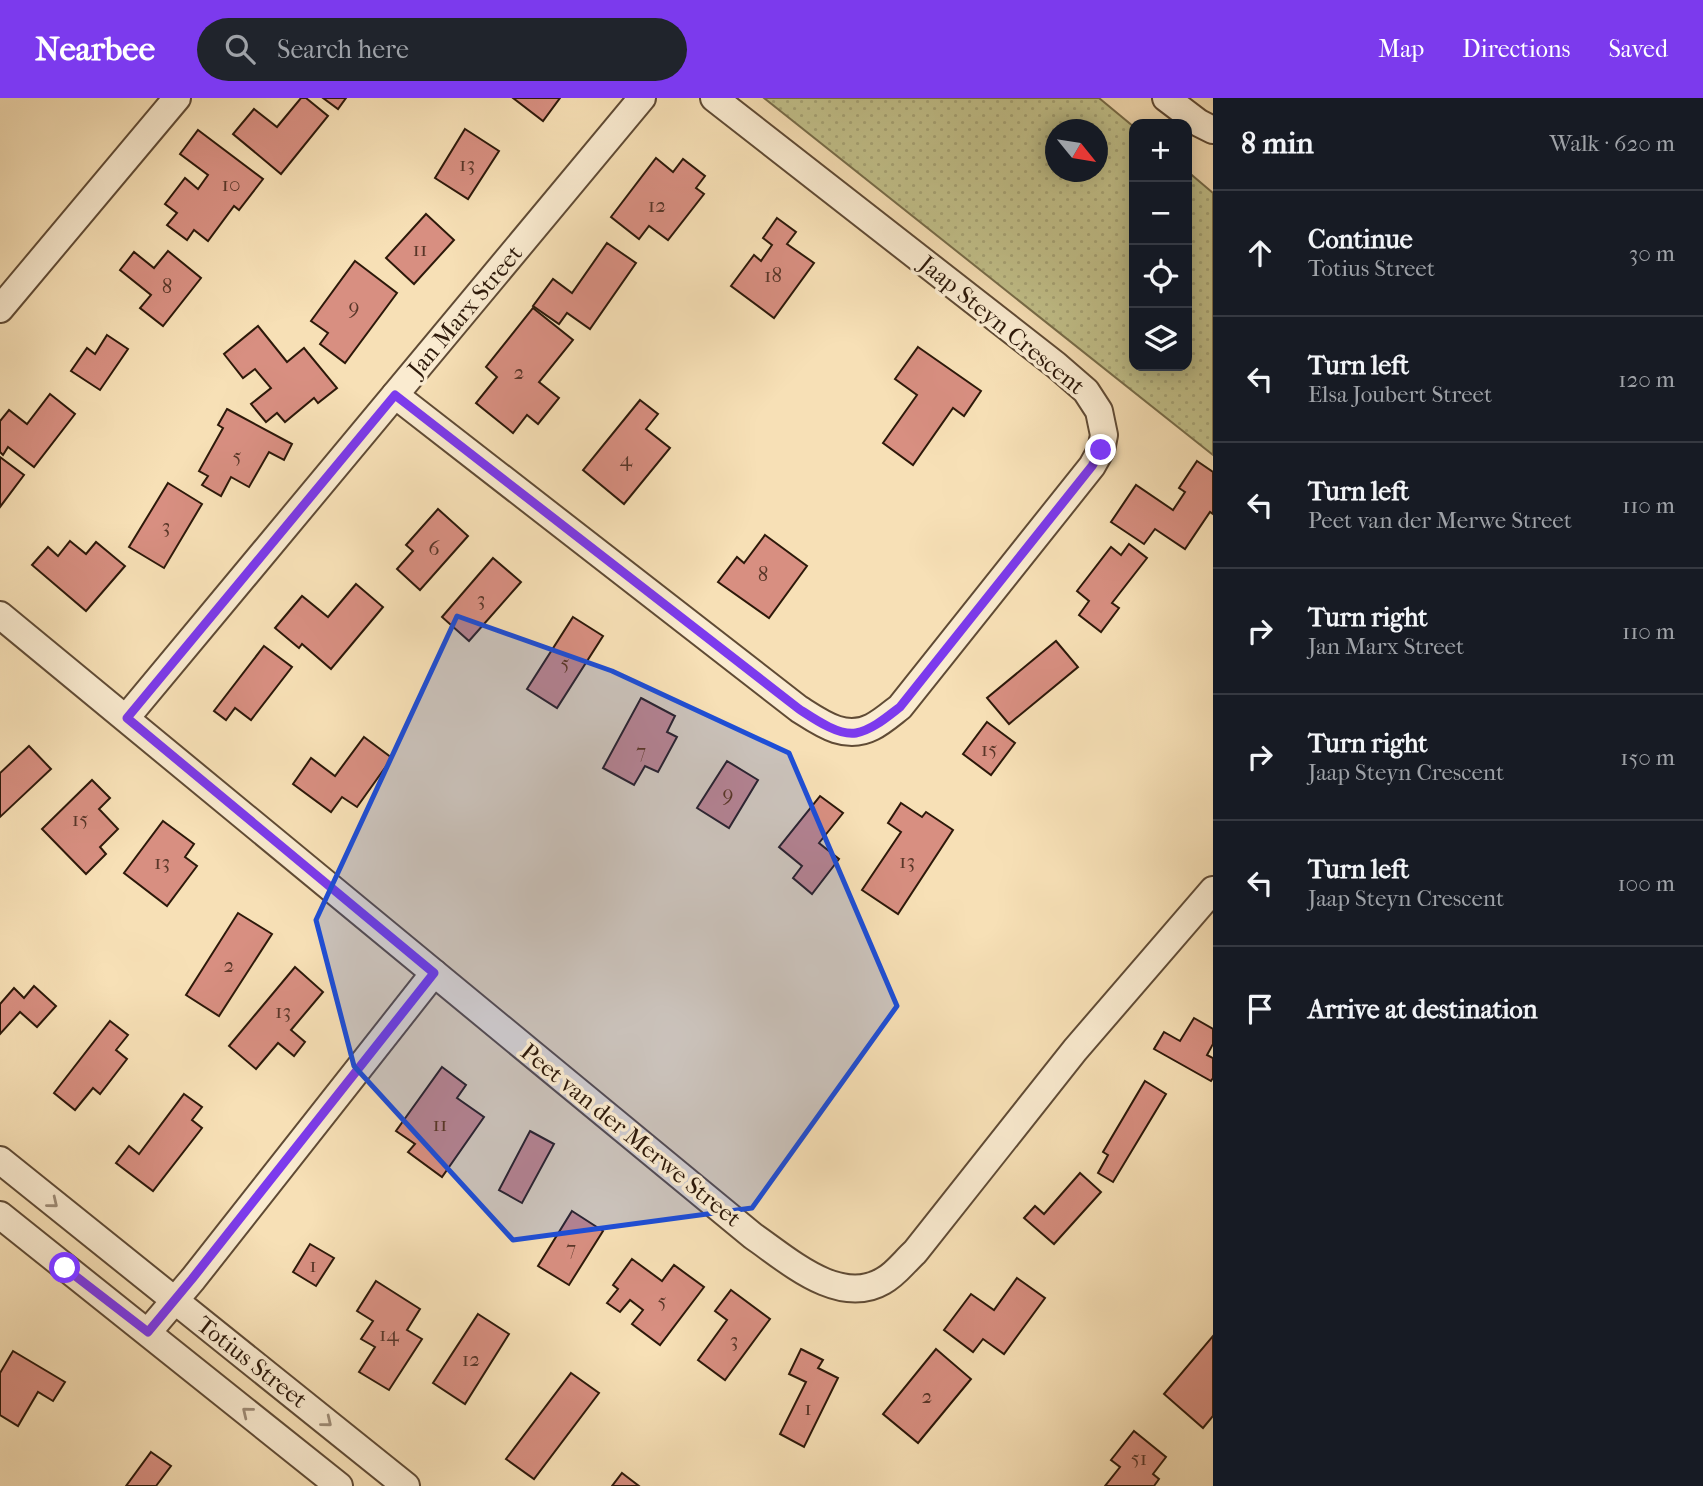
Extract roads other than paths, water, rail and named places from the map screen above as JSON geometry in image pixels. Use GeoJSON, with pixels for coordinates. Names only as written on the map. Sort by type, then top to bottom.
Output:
{"type":"FeatureCollection","features":[{"type":"Feature","properties":{"kind":"street"},"geometry":{"type":"LineString","coordinates":[[0,309],[177,98]]}},
{"type":"Feature","properties":{"kind":"street","name":"Jan Marx Street"},"geometry":{"type":"LineString","coordinates":[[127,718],[642,98]]}},
{"type":"Feature","properties":{"kind":"street","name":"Jaap Steyn Crescent"},"geometry":{"type":"LineString","coordinates":[[395,395],[799,709],[828,727],[853,734],[871,727],[900,707],[1092,466],[1101,450],[1104,435],[1100,411],[1086,391],[1056,365],[714,98]]}},
{"type":"Feature","properties":{"kind":"street"},"geometry":{"type":"LineString","coordinates":[[1166,98],[1213,130]]}},
{"type":"Feature","properties":{"kind":"street","name":"Peet van der Merwe Street"},"geometry":{"type":"LineString","coordinates":[[0,615],[753,1236],[811,1276],[843,1288],[866,1289],[885,1280],[915,1252],[1074,1050],[1213,890]]}},
{"type":"Feature","properties":{"kind":"street"},"geometry":{"type":"LineString","coordinates":[[148,1332],[434,973]]}},
{"type":"Feature","properties":{"kind":"street","name":"Totius Street"},"geometry":{"type":"LineString","coordinates":[[0,1160],[406,1486]]}},
{"type":"Feature","properties":{"kind":"street","name":"Totius Street"},"geometry":{"type":"LineString","coordinates":[[0,1216],[339,1486]]}}]}
